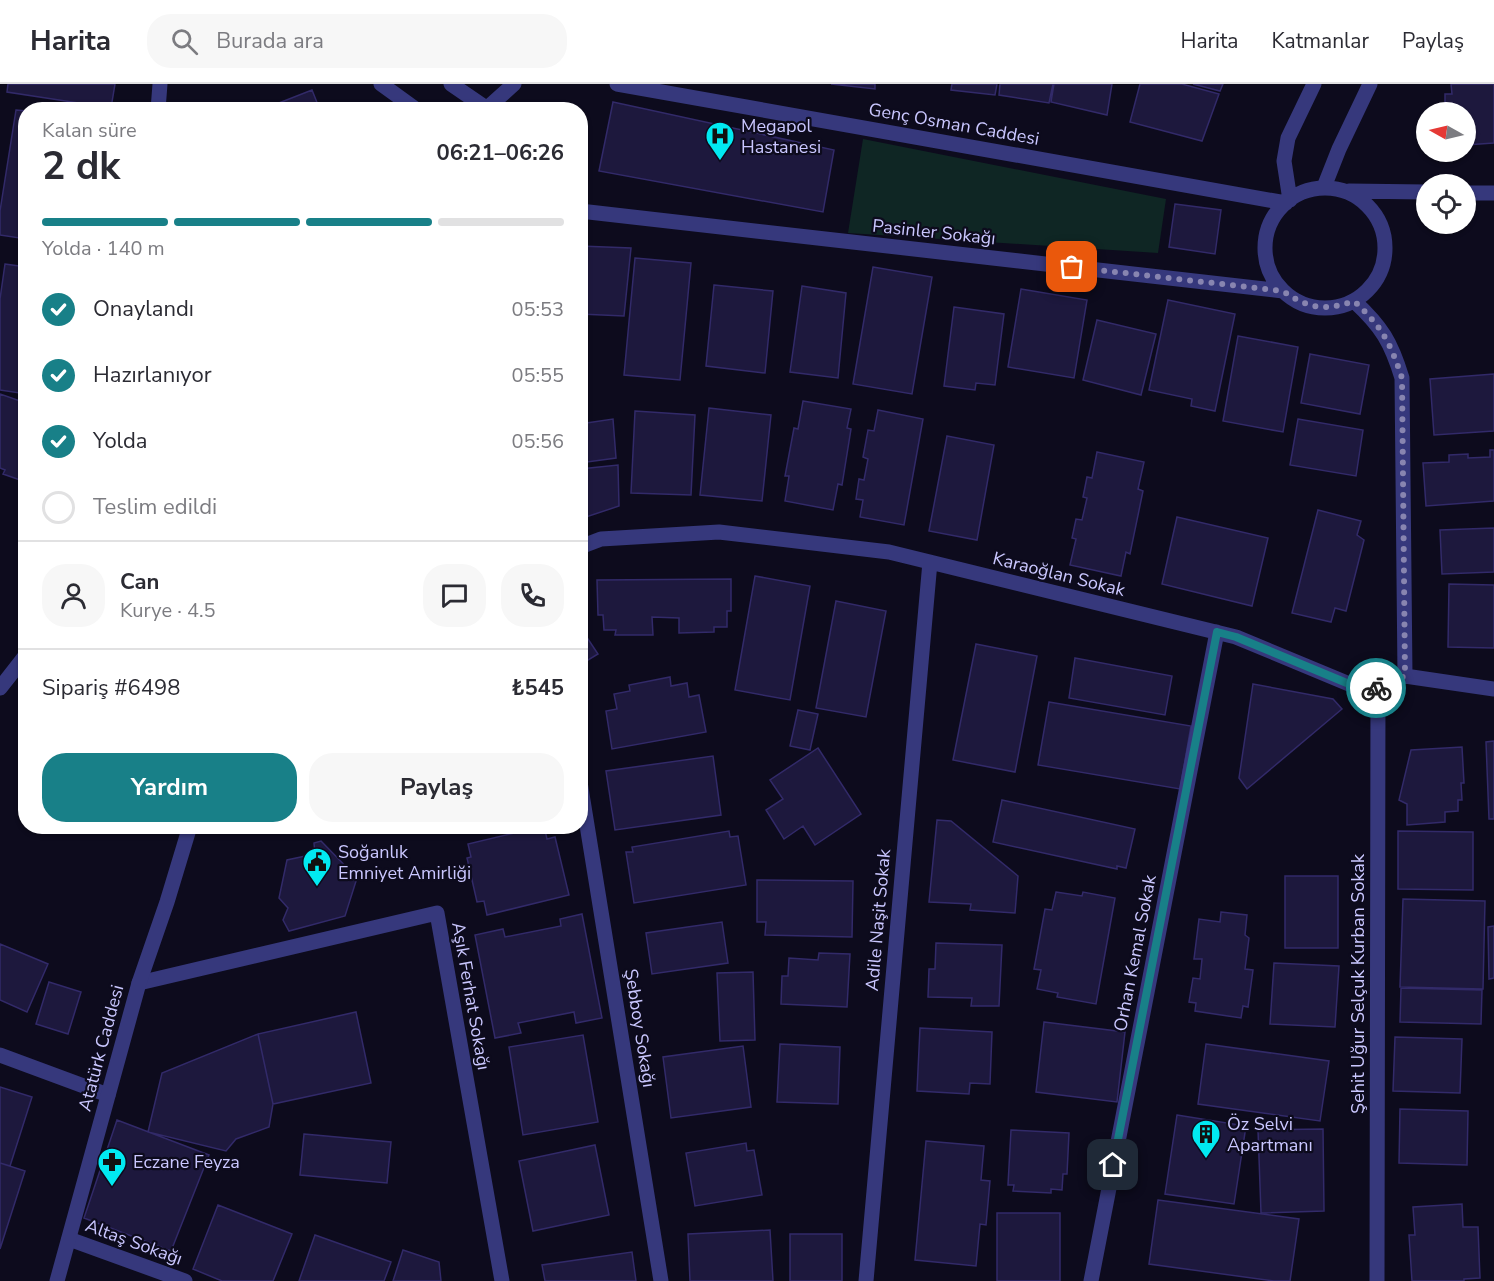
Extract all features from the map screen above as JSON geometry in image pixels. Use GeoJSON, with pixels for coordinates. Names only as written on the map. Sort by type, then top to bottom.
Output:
{"type":"FeatureCollection","features":[{"type":"Feature","properties":{"kind":"street"},"geometry":{"type":"LineString","coordinates":[[159,102],[160,84]]}},
{"type":"Feature","properties":{"kind":"street"},"geometry":{"type":"LineString","coordinates":[[381,84],[406,102]]}},
{"type":"Feature","properties":{"kind":"street"},"geometry":{"type":"LineString","coordinates":[[451,84],[476,102]]}},
{"type":"Feature","properties":{"kind":"street"},"geometry":{"type":"LineString","coordinates":[[494,102],[514,84]]}},
{"type":"Feature","properties":{"kind":"street","name":"Genç Osman Caddesi"},"geometry":{"type":"LineString","coordinates":[[617,84],[1288,201]]}},
{"type":"Feature","properties":{"kind":"street"},"geometry":{"type":"LineString","coordinates":[[1288,201],[1284,161],[1288,138],[1314,84]]}},
{"type":"Feature","properties":{"kind":"street"},"geometry":{"type":"LineString","coordinates":[[1324,187],[1339,149],[1371,84]]}},
{"type":"Feature","properties":{"kind":"street"},"geometry":{"type":"LineString","coordinates":[[1344,191],[1362,200],[1376,215],[1384,234],[1385,255],[1379,273],[1369,289],[1354,301],[1336,307],[1317,308],[1299,302],[1283,291],[1272,276],[1265,258],[1266,237],[1273,218],[1288,201],[1304,191],[1324,187],[1344,191],[1416,192]]}},
{"type":"Feature","properties":{"kind":"street"},"geometry":{"type":"LineString","coordinates":[[1476,193],[1494,193]]}},
{"type":"Feature","properties":{"kind":"street","name":"Pasinler Sokağı"},"geometry":{"type":"LineString","coordinates":[[588,213],[1283,291]]}},
{"type":"Feature","properties":{"kind":"street"},"geometry":{"type":"LineString","coordinates":[[1354,301],[1374,319],[1393,349],[1402,378],[1405,676],[1494,689]]}},
{"type":"Feature","properties":{"kind":"street","name":"Karaoğlan Sokak"},"geometry":{"type":"LineString","coordinates":[[588,544],[601,539],[719,532],[889,552],[1236,637],[1366,691],[1405,676]]}},
{"type":"Feature","properties":{"kind":"street","name":"Adile Naşit Sokak"},"geometry":{"type":"LineString","coordinates":[[866,1281],[930,562]]}},
{"type":"Feature","properties":{"kind":"street","name":"Orhan Kemal Sokak"},"geometry":{"type":"LineString","coordinates":[[1091,1281],[1217,632]]}},
{"type":"Feature","properties":{"kind":"street"},"geometry":{"type":"LineString","coordinates":[[0,688],[18,664]]}},
{"type":"Feature","properties":{"kind":"street","name":"Şehit Uğur Selçuk Kurban Sokak"},"geometry":{"type":"LineString","coordinates":[[1377,1281],[1378,687]]}},
{"type":"Feature","properties":{"kind":"street","name":"Şebboy Sokağı"},"geometry":{"type":"LineString","coordinates":[[588,831],[661,1281]]}},
{"type":"Feature","properties":{"kind":"street","name":"Atatürk Caddesi"},"geometry":{"type":"LineString","coordinates":[[57,1281],[139,983],[167,902],[187,834]]}},
{"type":"Feature","properties":{"kind":"street","name":"Aşık Ferhat Sokağı"},"geometry":{"type":"LineString","coordinates":[[139,983],[437,913],[502,1281]]}},
{"type":"Feature","properties":{"kind":"street"},"geometry":{"type":"LineString","coordinates":[[0,1055],[108,1095]]}},
{"type":"Feature","properties":{"kind":"street","name":"Altaş Sokağı"},"geometry":{"type":"LineString","coordinates":[[69,1239],[185,1281]]}},
{"type":"Feature","properties":{"kind":"green space"},"geometry":{"type":"Polygon","coordinates":[[[863,139],[1166,199],[1158,253],[848,233],[863,139]]]}},
{"type":"Feature","properties":{"kind":"building"},"geometry":{"type":"Polygon","coordinates":[[[8,84],[115,84],[112,102],[72,102],[7,92],[8,84]]]}},
{"type":"Feature","properties":{"kind":"building"},"geometry":{"type":"Polygon","coordinates":[[[831,84],[875,84],[875,89],[831,84]]]}},
{"type":"Feature","properties":{"kind":"building"},"geometry":{"type":"Polygon","coordinates":[[[952,84],[997,84],[995,95],[951,90],[952,84]]]}},
{"type":"Feature","properties":{"kind":"building"},"geometry":{"type":"Polygon","coordinates":[[[1000,84],[1053,84],[1049,103],[999,95],[1000,84]]]}},
{"type":"Feature","properties":{"kind":"building"},"geometry":{"type":"Polygon","coordinates":[[[1054,84],[1112,84],[1107,115],[1051,102],[1054,84]]]}},
{"type":"Feature","properties":{"kind":"building"},"geometry":{"type":"Polygon","coordinates":[[[1140,84],[1182,84],[1219,94],[1202,141],[1130,122],[1140,84]]]}},
{"type":"Feature","properties":{"kind":"building"},"geometry":{"type":"Polygon","coordinates":[[[1193,84],[1223,84],[1220,91],[1193,84]]]}},
{"type":"Feature","properties":{"kind":"building"},"geometry":{"type":"Polygon","coordinates":[[[1451,84],[1494,84],[1494,143],[1476,144],[1476,102],[1445,102],[1445,94],[1452,94],[1451,84]]]}},
{"type":"Feature","properties":{"kind":"building"},"geometry":{"type":"Polygon","coordinates":[[[312,90],[317,102],[281,102],[312,90]]]}},
{"type":"Feature","properties":{"kind":"building"},"geometry":{"type":"Polygon","coordinates":[[[613,102],[834,150],[823,212],[599,171],[613,102]]]}},
{"type":"Feature","properties":{"kind":"building"},"geometry":{"type":"Polygon","coordinates":[[[16,110],[18,110],[18,238],[0,235],[0,211],[16,110]]]}},
{"type":"Feature","properties":{"kind":"building"},"geometry":{"type":"Polygon","coordinates":[[[1175,204],[1221,210],[1215,254],[1169,247],[1175,204]]]}},
{"type":"Feature","properties":{"kind":"building"},"geometry":{"type":"Polygon","coordinates":[[[588,246],[631,248],[624,316],[588,314],[588,246]]]}},
{"type":"Feature","properties":{"kind":"building"},"geometry":{"type":"Polygon","coordinates":[[[635,258],[691,263],[680,380],[624,375],[635,258]]]}},
{"type":"Feature","properties":{"kind":"building"},"geometry":{"type":"Polygon","coordinates":[[[5,264],[18,266],[18,393],[0,390],[0,299],[5,264]]]}},
{"type":"Feature","properties":{"kind":"building"},"geometry":{"type":"Polygon","coordinates":[[[873,267],[932,277],[912,394],[853,384],[873,267]]]}},
{"type":"Feature","properties":{"kind":"building"},"geometry":{"type":"Polygon","coordinates":[[[714,285],[773,291],[765,373],[706,366],[714,285]]]}},
{"type":"Feature","properties":{"kind":"building"},"geometry":{"type":"Polygon","coordinates":[[[802,286],[846,293],[838,378],[790,372],[802,286]]]}},
{"type":"Feature","properties":{"kind":"building"},"geometry":{"type":"Polygon","coordinates":[[[1021,289],[1087,300],[1074,378],[1008,367],[1021,289]]]}},
{"type":"Feature","properties":{"kind":"building"},"geometry":{"type":"Polygon","coordinates":[[[1168,300],[1235,314],[1215,411],[1191,406],[1192,399],[1149,390],[1168,300]]]}},
{"type":"Feature","properties":{"kind":"building"},"geometry":{"type":"Polygon","coordinates":[[[954,307],[1004,314],[995,385],[976,383],[975,390],[944,386],[954,307]]]}},
{"type":"Feature","properties":{"kind":"building"},"geometry":{"type":"Polygon","coordinates":[[[1097,320],[1156,334],[1141,395],[1083,380],[1097,320]]]}},
{"type":"Feature","properties":{"kind":"building"},"geometry":{"type":"Polygon","coordinates":[[[1238,336],[1298,347],[1283,432],[1223,421],[1238,336]]]}},
{"type":"Feature","properties":{"kind":"building"},"geometry":{"type":"Polygon","coordinates":[[[1310,354],[1369,365],[1360,414],[1301,403],[1310,354]]]}},
{"type":"Feature","properties":{"kind":"building"},"geometry":{"type":"Polygon","coordinates":[[[1494,374],[1494,431],[1434,435],[1430,379],[1494,374]]]}},
{"type":"Feature","properties":{"kind":"building"},"geometry":{"type":"Polygon","coordinates":[[[0,394],[18,400],[18,479],[3,474],[5,470],[0,468],[0,394]]]}},
{"type":"Feature","properties":{"kind":"building"},"geometry":{"type":"Polygon","coordinates":[[[803,401],[851,409],[847,428],[851,429],[842,485],[838,484],[833,510],[785,501],[789,476],[785,476],[794,428],[798,429],[803,401]]]}},
{"type":"Feature","properties":{"kind":"building"},"geometry":{"type":"Polygon","coordinates":[[[709,408],[771,415],[762,501],[700,495],[709,408]]]}},
{"type":"Feature","properties":{"kind":"building"},"geometry":{"type":"Polygon","coordinates":[[[878,410],[923,419],[904,525],[860,517],[863,500],[856,499],[859,479],[864,480],[868,459],[863,457],[868,430],[874,431],[878,410]]]}},
{"type":"Feature","properties":{"kind":"building"},"geometry":{"type":"Polygon","coordinates":[[[635,411],[695,415],[691,495],[631,493],[635,411]]]}},
{"type":"Feature","properties":{"kind":"building"},"geometry":{"type":"Polygon","coordinates":[[[613,419],[616,458],[588,462],[588,423],[613,419]]]}},
{"type":"Feature","properties":{"kind":"building"},"geometry":{"type":"Polygon","coordinates":[[[1298,419],[1363,430],[1356,476],[1290,465],[1298,419]]]}},
{"type":"Feature","properties":{"kind":"building"},"geometry":{"type":"Polygon","coordinates":[[[947,436],[994,445],[977,540],[929,531],[947,436]]]}},
{"type":"Feature","properties":{"kind":"building"},"geometry":{"type":"Polygon","coordinates":[[[1490,450],[1494,450],[1494,501],[1426,506],[1423,463],[1449,462],[1449,455],[1468,454],[1468,458],[1490,457],[1490,450]]]}},
{"type":"Feature","properties":{"kind":"building"},"geometry":{"type":"Polygon","coordinates":[[[1097,452],[1144,462],[1138,489],[1143,491],[1130,554],[1126,552],[1121,576],[1070,565],[1076,539],[1072,538],[1076,519],[1082,520],[1087,498],[1083,497],[1087,477],[1092,478],[1097,452]]]}},
{"type":"Feature","properties":{"kind":"building"},"geometry":{"type":"Polygon","coordinates":[[[618,465],[619,506],[588,516],[588,468],[618,465]]]}},
{"type":"Feature","properties":{"kind":"building"},"geometry":{"type":"Polygon","coordinates":[[[1318,510],[1361,521],[1357,535],[1364,540],[1346,611],[1335,608],[1331,622],[1292,613],[1318,510]]]}},
{"type":"Feature","properties":{"kind":"building"},"geometry":{"type":"Polygon","coordinates":[[[1177,517],[1268,538],[1252,606],[1162,584],[1177,517]]]}},
{"type":"Feature","properties":{"kind":"building"},"geometry":{"type":"Polygon","coordinates":[[[1494,528],[1494,572],[1442,574],[1440,530],[1494,528]]]}},
{"type":"Feature","properties":{"kind":"building"},"geometry":{"type":"Polygon","coordinates":[[[755,576],[810,586],[790,700],[735,690],[755,576]]]}},
{"type":"Feature","properties":{"kind":"building"},"geometry":{"type":"Polygon","coordinates":[[[731,579],[731,611],[727,611],[727,627],[714,627],[714,632],[679,633],[679,618],[652,617],[653,635],[615,635],[616,630],[604,630],[603,615],[598,615],[597,580],[731,579]]]}},
{"type":"Feature","properties":{"kind":"building"},"geometry":{"type":"Polygon","coordinates":[[[1449,584],[1494,585],[1494,648],[1448,647],[1449,584]]]}},
{"type":"Feature","properties":{"kind":"building"},"geometry":{"type":"Polygon","coordinates":[[[836,601],[886,611],[866,717],[816,708],[836,601]]]}},
{"type":"Feature","properties":{"kind":"building"},"geometry":{"type":"Polygon","coordinates":[[[588,639],[598,654],[588,660],[588,639]]]}},
{"type":"Feature","properties":{"kind":"building"},"geometry":{"type":"Polygon","coordinates":[[[976,644],[1037,656],[1015,772],[953,760],[976,644]]]}},
{"type":"Feature","properties":{"kind":"building"},"geometry":{"type":"Polygon","coordinates":[[[1075,658],[1172,676],[1165,715],[1069,698],[1075,658]]]}},
{"type":"Feature","properties":{"kind":"building"},"geometry":{"type":"Polygon","coordinates":[[[670,677],[671,686],[687,683],[689,697],[699,695],[706,732],[612,749],[606,711],[617,709],[614,694],[630,691],[629,685],[670,677]]]}},
{"type":"Feature","properties":{"kind":"building"},"geometry":{"type":"Polygon","coordinates":[[[1253,684],[1333,699],[1342,709],[1247,789],[1239,778],[1253,684]]]}},
{"type":"Feature","properties":{"kind":"building"},"geometry":{"type":"Polygon","coordinates":[[[1049,702],[1191,726],[1180,789],[1038,765],[1049,702]]]}},
{"type":"Feature","properties":{"kind":"building"},"geometry":{"type":"Polygon","coordinates":[[[798,710],[818,714],[810,750],[790,746],[798,710]]]}},
{"type":"Feature","properties":{"kind":"building"},"geometry":{"type":"Polygon","coordinates":[[[1494,741],[1494,819],[1489,819],[1486,742],[1494,741]]]}},
{"type":"Feature","properties":{"kind":"building"},"geometry":{"type":"Polygon","coordinates":[[[1462,747],[1464,783],[1461,783],[1462,800],[1458,800],[1458,811],[1445,812],[1445,822],[1407,825],[1407,804],[1399,800],[1411,750],[1462,747]]]}},
{"type":"Feature","properties":{"kind":"building"},"geometry":{"type":"Polygon","coordinates":[[[818,748],[861,814],[815,845],[803,826],[784,839],[766,810],[783,799],[770,780],[818,748]]]}},
{"type":"Feature","properties":{"kind":"building"},"geometry":{"type":"Polygon","coordinates":[[[713,756],[721,815],[615,830],[606,771],[713,756]]]}},
{"type":"Feature","properties":{"kind":"building"},"geometry":{"type":"Polygon","coordinates":[[[1002,800],[1135,829],[1126,868],[1117,866],[1117,869],[993,842],[1002,800]]]}},
{"type":"Feature","properties":{"kind":"building"},"geometry":{"type":"Polygon","coordinates":[[[937,820],[951,821],[1018,876],[1015,913],[970,910],[971,904],[929,902],[937,820]]]}},
{"type":"Feature","properties":{"kind":"building"},"geometry":{"type":"Polygon","coordinates":[[[729,831],[730,837],[738,836],[746,885],[634,903],[626,852],[633,852],[632,847],[729,831]]]}},
{"type":"Feature","properties":{"kind":"building"},"geometry":{"type":"Polygon","coordinates":[[[1398,831],[1473,832],[1473,890],[1398,889],[1398,831]]]}},
{"type":"Feature","properties":{"kind":"building"},"geometry":{"type":"Polygon","coordinates":[[[510,834],[546,834],[547,839],[555,837],[569,895],[487,915],[484,901],[477,902],[467,858],[471,857],[468,844],[510,834]]]}},
{"type":"Feature","properties":{"kind":"building","name":"Soğanlık Emniyet Amirliği"},"geometry":{"type":"Polygon","coordinates":[[[321,841],[357,878],[345,916],[289,931],[283,920],[288,908],[279,898],[287,860],[315,854],[314,843],[321,841]]]}},
{"type":"Feature","properties":{"kind":"building"},"geometry":{"type":"Polygon","coordinates":[[[1285,876],[1338,876],[1338,948],[1285,948],[1285,876]]]}},
{"type":"Feature","properties":{"kind":"building"},"geometry":{"type":"Polygon","coordinates":[[[757,880],[853,881],[852,937],[765,935],[766,922],[757,922],[757,880]]]}},
{"type":"Feature","properties":{"kind":"building"},"geometry":{"type":"Polygon","coordinates":[[[1056,892],[1082,896],[1083,892],[1115,898],[1096,1004],[1057,997],[1058,993],[1037,989],[1041,970],[1034,969],[1045,909],[1052,910],[1056,892]]]}},
{"type":"Feature","properties":{"kind":"building"},"geometry":{"type":"Polygon","coordinates":[[[1403,899],[1485,901],[1483,989],[1400,987],[1403,899]]]}},
{"type":"Feature","properties":{"kind":"building"},"geometry":{"type":"Polygon","coordinates":[[[1221,912],[1247,915],[1245,935],[1249,938],[1245,969],[1253,970],[1248,1007],[1243,1006],[1241,1018],[1195,1011],[1196,1003],[1189,1002],[1193,978],[1200,979],[1202,959],[1194,959],[1199,919],[1220,922],[1221,912]]]}},
{"type":"Feature","properties":{"kind":"building"},"geometry":{"type":"Polygon","coordinates":[[[582,914],[602,1018],[576,1023],[574,1012],[518,1023],[521,1033],[495,1038],[475,935],[503,929],[505,937],[561,926],[560,919],[582,914]]]}},
{"type":"Feature","properties":{"kind":"building"},"geometry":{"type":"Polygon","coordinates":[[[722,922],[728,963],[652,974],[646,933],[722,922]]]}},
{"type":"Feature","properties":{"kind":"building"},"geometry":{"type":"Polygon","coordinates":[[[1494,926],[1494,978],[1489,979],[1488,927],[1494,926]]]}},
{"type":"Feature","properties":{"kind":"building"},"geometry":{"type":"Polygon","coordinates":[[[936,943],[1002,945],[999,1006],[971,1006],[972,998],[928,997],[929,969],[935,969],[936,943]]]}},
{"type":"Feature","properties":{"kind":"building"},"geometry":{"type":"Polygon","coordinates":[[[0,944],[48,964],[27,1012],[0,1000],[0,944]]]}},
{"type":"Feature","properties":{"kind":"building"},"geometry":{"type":"Polygon","coordinates":[[[819,953],[850,954],[847,1007],[781,1004],[782,976],[788,976],[789,958],[818,960],[819,953]]]}},
{"type":"Feature","properties":{"kind":"building"},"geometry":{"type":"Polygon","coordinates":[[[1274,963],[1339,966],[1335,1027],[1270,1024],[1274,963]]]}},
{"type":"Feature","properties":{"kind":"building"},"geometry":{"type":"Polygon","coordinates":[[[753,972],[755,1040],[720,1041],[717,973],[753,972]]]}},
{"type":"Feature","properties":{"kind":"building"},"geometry":{"type":"Polygon","coordinates":[[[49,982],[81,992],[68,1034],[36,1024],[49,982]]]}},
{"type":"Feature","properties":{"kind":"building"},"geometry":{"type":"Polygon","coordinates":[[[1401,988],[1482,990],[1481,1024],[1400,1022],[1401,988]]]}},
{"type":"Feature","properties":{"kind":"building"},"geometry":{"type":"Polygon","coordinates":[[[356,1012],[371,1083],[273,1104],[258,1034],[356,1012]]]}},
{"type":"Feature","properties":{"kind":"building"},"geometry":{"type":"Polygon","coordinates":[[[1044,1022],[1125,1032],[1117,1102],[1036,1092],[1044,1022]]]}},
{"type":"Feature","properties":{"kind":"building"},"geometry":{"type":"Polygon","coordinates":[[[920,1028],[992,1032],[990,1084],[970,1083],[969,1094],[917,1091],[920,1028]]]}},
{"type":"Feature","properties":{"kind":"building"},"geometry":{"type":"Polygon","coordinates":[[[258,1034],[273,1104],[269,1127],[236,1139],[226,1151],[148,1132],[162,1073],[258,1034]]]}},
{"type":"Feature","properties":{"kind":"building"},"geometry":{"type":"Polygon","coordinates":[[[583,1035],[598,1122],[523,1135],[509,1047],[583,1035]]]}},
{"type":"Feature","properties":{"kind":"building"},"geometry":{"type":"Polygon","coordinates":[[[1395,1037],[1462,1039],[1460,1093],[1393,1091],[1395,1037]]]}},
{"type":"Feature","properties":{"kind":"building"},"geometry":{"type":"Polygon","coordinates":[[[780,1044],[840,1047],[838,1104],[777,1102],[780,1044]]]}},
{"type":"Feature","properties":{"kind":"building"},"geometry":{"type":"Polygon","coordinates":[[[1206,1044],[1329,1061],[1320,1121],[1198,1104],[1206,1044]]]}},
{"type":"Feature","properties":{"kind":"building"},"geometry":{"type":"Polygon","coordinates":[[[743,1046],[751,1107],[671,1118],[663,1057],[743,1046]]]}},
{"type":"Feature","properties":{"kind":"building"},"geometry":{"type":"Polygon","coordinates":[[[0,1087],[32,1097],[10,1166],[0,1163],[0,1087]]]}},
{"type":"Feature","properties":{"kind":"building"},"geometry":{"type":"Polygon","coordinates":[[[1400,1109],[1468,1111],[1467,1165],[1399,1163],[1400,1109]]]}},
{"type":"Feature","properties":{"kind":"building","name":"Öz Selvi Apartmanı"},"geometry":{"type":"Polygon","coordinates":[[[1177,1115],[1246,1126],[1234,1204],[1165,1194],[1177,1115]]]}},
{"type":"Feature","properties":{"kind":"building"},"geometry":{"type":"Polygon","coordinates":[[[117,1120],[209,1155],[171,1251],[84,1218],[117,1120]]]}},
{"type":"Feature","properties":{"kind":"building"},"geometry":{"type":"Polygon","coordinates":[[[1323,1129],[1324,1211],[1261,1213],[1258,1130],[1323,1129]]]}},
{"type":"Feature","properties":{"kind":"building"},"geometry":{"type":"Polygon","coordinates":[[[1011,1130],[1069,1133],[1067,1174],[1063,1174],[1062,1190],[1051,1189],[1051,1193],[1013,1191],[1014,1185],[1008,1185],[1011,1130]]]}},
{"type":"Feature","properties":{"kind":"building"},"geometry":{"type":"Polygon","coordinates":[[[304,1134],[391,1142],[387,1183],[300,1175],[304,1134]]]}},
{"type":"Feature","properties":{"kind":"building"},"geometry":{"type":"Polygon","coordinates":[[[926,1141],[984,1146],[981,1180],[990,1181],[986,1225],[980,1224],[976,1266],[915,1260],[926,1141]]]}},
{"type":"Feature","properties":{"kind":"building"},"geometry":{"type":"Polygon","coordinates":[[[746,1143],[747,1151],[754,1150],[762,1195],[695,1206],[686,1153],[746,1143]]]}},
{"type":"Feature","properties":{"kind":"building"},"geometry":{"type":"Polygon","coordinates":[[[595,1145],[609,1215],[533,1231],[519,1161],[595,1145]]]}},
{"type":"Feature","properties":{"kind":"building"},"geometry":{"type":"Polygon","coordinates":[[[0,1163],[25,1171],[0,1249],[0,1163]]]}},
{"type":"Feature","properties":{"kind":"building"},"geometry":{"type":"Polygon","coordinates":[[[1158,1200],[1299,1219],[1290,1281],[1274,1281],[1149,1264],[1158,1200]]]}},
{"type":"Feature","properties":{"kind":"building"},"geometry":{"type":"Polygon","coordinates":[[[1462,1204],[1463,1227],[1478,1227],[1480,1278],[1464,1279],[1464,1281],[1412,1281],[1409,1235],[1415,1235],[1413,1207],[1462,1204]]]}},
{"type":"Feature","properties":{"kind":"building"},"geometry":{"type":"Polygon","coordinates":[[[218,1205],[292,1234],[273,1281],[222,1281],[193,1269],[218,1205]]]}},
{"type":"Feature","properties":{"kind":"building"},"geometry":{"type":"Polygon","coordinates":[[[997,1213],[1060,1213],[1060,1281],[997,1281],[997,1213]]]}},
{"type":"Feature","properties":{"kind":"building"},"geometry":{"type":"Polygon","coordinates":[[[770,1230],[773,1281],[690,1281],[688,1234],[770,1230]]]}},
{"type":"Feature","properties":{"kind":"building"},"geometry":{"type":"Polygon","coordinates":[[[790,1234],[842,1234],[842,1281],[790,1281],[790,1234]]]}},
{"type":"Feature","properties":{"kind":"building"},"geometry":{"type":"Polygon","coordinates":[[[315,1235],[391,1262],[384,1281],[299,1281],[315,1235]]]}},
{"type":"Feature","properties":{"kind":"building"},"geometry":{"type":"Polygon","coordinates":[[[403,1250],[439,1262],[441,1281],[393,1281],[403,1250]]]}},
{"type":"Feature","properties":{"kind":"building"},"geometry":{"type":"Polygon","coordinates":[[[632,1252],[636,1281],[545,1281],[542,1265],[632,1252]]]}},
{"type":"Feature","properties":{"kind":"way so far"},"geometry":{"type":"LineString","coordinates":[[1072,267],[1283,291],[1299,302],[1317,308],[1336,307],[1354,301],[1374,319],[1393,349],[1402,378],[1405,676],[1376,688]]}},
{"type":"Feature","properties":{"kind":"place","name":"Megapol Hastanesi"},"geometry":{"type":"Point","coordinates":[720,162]}},
{"type":"Feature","properties":{"kind":"place","name":"Soğanlık Emniyet Amirliği"},"geometry":{"type":"Point","coordinates":[317,888]}},
{"type":"Feature","properties":{"kind":"place","name":"Öz Selvi Apartmanı"},"geometry":{"type":"Point","coordinates":[1206,1160]}},
{"type":"Feature","properties":{"kind":"place","name":"Eczane Feyza"},"geometry":{"type":"Point","coordinates":[112,1188]}},
{"type":"Feature","properties":{"kind":"route"},"geometry":{"type":"LineString","coordinates":[[1113,1165],[1217,632],[1236,637],[1366,691],[1376,688]]}}]}
